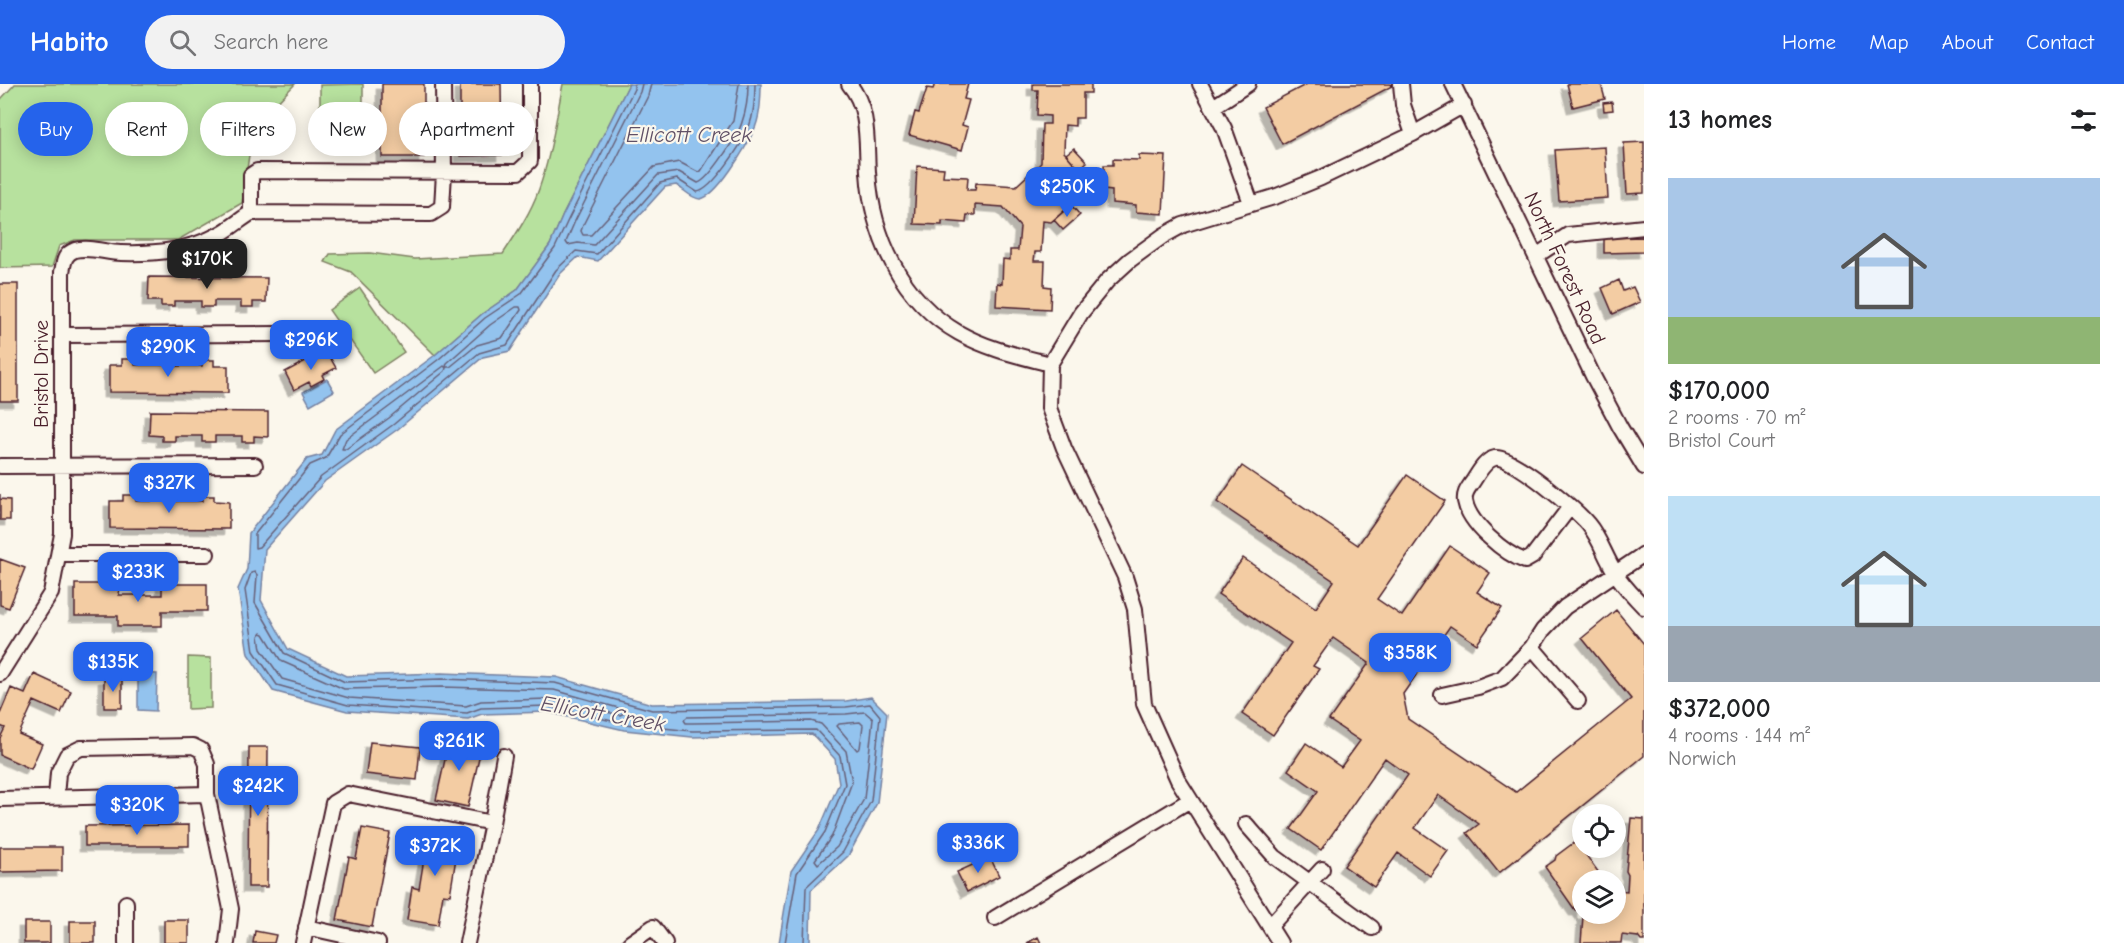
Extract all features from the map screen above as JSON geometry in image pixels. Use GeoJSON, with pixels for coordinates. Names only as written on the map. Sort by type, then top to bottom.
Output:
{"type":"FeatureCollection","features":[{"type":"Feature","properties":{"kind":"street"},"geometry":{"type":"LineString","coordinates":[[443,84],[444,173],[442,207],[431,214],[251,213],[251,175],[257,171],[444,173],[518,172],[530,161],[530,84]]}},
{"type":"Feature","properties":{"kind":"street"},"geometry":{"type":"LineString","coordinates":[[849,84],[857,95],[863,110],[868,183],[875,219],[888,255],[900,277],[915,297],[959,333],[1000,351],[1050,364]]}},
{"type":"Feature","properties":{"kind":"street"},"geometry":{"type":"LineString","coordinates":[[1200,84],[1224,128],[1251,203]]}},
{"type":"Feature","properties":{"kind":"street"},"geometry":{"type":"LineString","coordinates":[[1213,107],[1248,84]]}},
{"type":"Feature","properties":{"kind":"street"},"geometry":{"type":"LineString","coordinates":[[1401,84],[1403,105],[1413,134]]}},
{"type":"Feature","properties":{"kind":"street","name":"North Forest Road"},"geometry":{"type":"LineString","coordinates":[[1453,84],[1606,402],[1644,467]]}},
{"type":"Feature","properties":{"kind":"street"},"geometry":{"type":"LineString","coordinates":[[1280,943],[1178,780],[1144,704],[1135,609],[1125,577],[1064,448],[1049,408],[1050,364],[1081,313],[1107,281],[1130,260],[1163,236],[1183,225],[1277,196],[1321,178],[1413,134],[1464,105]]}},
{"type":"Feature","properties":{"kind":"street","name":"Bristol Drive"},"geometry":{"type":"LineString","coordinates":[[0,674],[51,593],[59,554],[62,534],[62,272],[64,258],[77,249],[119,253],[160,253],[193,247],[221,233],[251,213]]}},
{"type":"Feature","properties":{"kind":"street"},"geometry":{"type":"LineString","coordinates":[[1536,256],[1568,235],[1644,227]]}},
{"type":"Feature","properties":{"kind":"street"},"geometry":{"type":"LineString","coordinates":[[62,335],[278,334]]}},
{"type":"Feature","properties":{"kind":"street"},"geometry":{"type":"LineString","coordinates":[[1570,507],[1532,557],[1525,561],[1517,558],[1491,539],[1474,520],[1465,501],[1466,492],[1487,462],[1496,458],[1508,460],[1540,482],[1570,507],[1588,524],[1615,573],[1644,607]]}},
{"type":"Feature","properties":{"kind":"street"},"geometry":{"type":"LineString","coordinates":[[0,466],[255,465]]}},
{"type":"Feature","properties":{"kind":"street"},"geometry":{"type":"LineString","coordinates":[[59,554],[207,554]]}},
{"type":"Feature","properties":{"kind":"street"},"geometry":{"type":"LineString","coordinates":[[1443,694],[1478,687],[1502,678],[1532,647],[1543,630],[1565,607],[1644,554]]}},
{"type":"Feature","properties":{"kind":"street"},"geometry":{"type":"LineString","coordinates":[[1532,647],[1578,701]]}},
{"type":"Feature","properties":{"kind":"street"},"geometry":{"type":"LineString","coordinates":[[56,797],[58,773],[67,755],[81,747],[193,746],[201,750],[207,764],[207,794],[231,909],[227,943]]}},
{"type":"Feature","properties":{"kind":"street"},"geometry":{"type":"LineString","coordinates":[[467,943],[504,756]]}},
{"type":"Feature","properties":{"kind":"street"},"geometry":{"type":"LineString","coordinates":[[0,799],[207,794]]}},
{"type":"Feature","properties":{"kind":"street"},"geometry":{"type":"LineString","coordinates":[[303,943],[333,803],[348,794],[492,823]]}},
{"type":"Feature","properties":{"kind":"street"},"geometry":{"type":"LineString","coordinates":[[995,918],[1191,800]]}},
{"type":"Feature","properties":{"kind":"street"},"geometry":{"type":"LineString","coordinates":[[1246,824],[1275,856],[1372,928]]}},
{"type":"Feature","properties":{"kind":"street"},"geometry":{"type":"LineString","coordinates":[[1270,926],[1322,869]]}},
{"type":"Feature","properties":{"kind":"street"},"geometry":{"type":"LineString","coordinates":[[126,903],[126,943]]}},
{"type":"Feature","properties":{"kind":"street"},"geometry":{"type":"LineString","coordinates":[[306,927],[378,943]]}},
{"type":"Feature","properties":{"kind":"street"},"geometry":{"type":"LineString","coordinates":[[630,943],[653,927],[665,943]]}},
{"type":"Feature","properties":{"kind":"green space"},"geometry":{"type":"Polygon","coordinates":[[[15,84],[295,84],[278,102],[200,102],[200,156],[249,156],[242,203],[178,240],[75,240],[59,246],[52,267],[0,268],[0,100],[15,84]]]}},
{"type":"Feature","properties":{"kind":"green space"},"geometry":{"type":"Polygon","coordinates":[[[363,84],[363,102],[320,102],[320,85],[363,84]]]}},
{"type":"Feature","properties":{"kind":"green space"},"geometry":{"type":"Polygon","coordinates":[[[563,84],[629,84],[550,245],[517,290],[482,314],[435,355],[351,272],[325,262],[330,254],[370,253],[415,259],[503,254],[536,198],[550,150],[563,84]]]}},
{"type":"Feature","properties":{"kind":"green space"},"geometry":{"type":"Polygon","coordinates":[[[360,288],[404,352],[373,373],[329,310],[360,288]]]}},
{"type":"Feature","properties":{"kind":"green space"},"geometry":{"type":"Polygon","coordinates":[[[188,657],[211,658],[211,708],[188,709],[188,657]]]}},
{"type":"Feature","properties":{"kind":"water","name":"Ellicott Creek"},"geometry":{"type":"Polygon","coordinates":[[[629,84],[761,84],[756,125],[731,170],[715,190],[697,199],[676,185],[665,187],[598,261],[578,257],[560,274],[510,351],[483,357],[398,429],[325,481],[265,549],[261,600],[288,649],[346,676],[442,673],[556,677],[652,704],[846,701],[871,697],[887,713],[877,803],[848,856],[811,890],[810,943],[779,943],[791,871],[819,830],[839,783],[835,759],[812,734],[692,737],[624,730],[547,712],[482,714],[468,719],[347,711],[273,691],[248,654],[238,589],[247,569],[249,533],[307,459],[322,455],[335,430],[435,355],[482,314],[517,290],[550,245],[629,84]]]}},
{"type":"Feature","properties":{"kind":"water"},"geometry":{"type":"Polygon","coordinates":[[[327,379],[334,391],[310,405],[303,392],[327,379]]]}},
{"type":"Feature","properties":{"kind":"water"},"geometry":{"type":"Polygon","coordinates":[[[138,673],[157,674],[156,711],[138,710],[138,673]]]}},
{"type":"Feature","properties":{"kind":"building"},"geometry":{"type":"Polygon","coordinates":[[[382,84],[424,84],[424,102],[399,102],[399,156],[424,157],[382,157],[387,156],[387,102],[382,102],[382,84]]]}},
{"type":"Feature","properties":{"kind":"building"},"geometry":{"type":"Polygon","coordinates":[[[460,84],[501,84],[501,102],[460,102],[460,84]]]}},
{"type":"Feature","properties":{"kind":"building"},"geometry":{"type":"Polygon","coordinates":[[[935,84],[968,84],[964,99],[969,100],[962,125],[968,127],[962,150],[909,135],[915,112],[919,113],[927,88],[933,89],[935,84]]]}},
{"type":"Feature","properties":{"kind":"building"},"geometry":{"type":"Polygon","coordinates":[[[1033,84],[1091,84],[1091,93],[1083,93],[1083,118],[1075,118],[1075,126],[1065,125],[1064,152],[1083,173],[1104,174],[1104,165],[1113,165],[1113,159],[1139,160],[1139,155],[1166,156],[1163,214],[1136,212],[1136,205],[1112,203],[1112,191],[1104,190],[1104,196],[1073,195],[1071,205],[1051,222],[1043,221],[1041,252],[1035,252],[1034,261],[1045,261],[1044,286],[1051,287],[1050,309],[996,306],[997,283],[1002,284],[1003,259],[1010,260],[1010,250],[1018,250],[1020,227],[1003,207],[975,205],[975,215],[967,215],[966,223],[942,221],[942,225],[914,224],[917,166],[944,168],[943,176],[968,177],[967,190],[975,190],[976,183],[1016,186],[1041,163],[1042,124],[1050,124],[1050,116],[1037,115],[1038,90],[1033,90],[1033,84]]]}},
{"type":"Feature","properties":{"kind":"building"},"geometry":{"type":"Polygon","coordinates":[[[1307,84],[1391,84],[1392,86],[1282,144],[1263,107],[1307,84]]]}},
{"type":"Feature","properties":{"kind":"building"},"geometry":{"type":"Polygon","coordinates":[[[1567,84],[1601,84],[1605,99],[1573,107],[1567,84]]]}},
{"type":"Feature","properties":{"kind":"building"},"geometry":{"type":"Polygon","coordinates":[[[1612,102],[1613,110],[1604,111],[1603,103],[1612,102]]]}},
{"type":"Feature","properties":{"kind":"building"},"geometry":{"type":"Polygon","coordinates":[[[1644,142],[1644,193],[1627,194],[1624,143],[1644,142]]]}},
{"type":"Feature","properties":{"kind":"building"},"geometry":{"type":"Polygon","coordinates":[[[1605,147],[1608,198],[1559,201],[1555,150],[1605,147]]]}},
{"type":"Feature","properties":{"kind":"building"},"geometry":{"type":"Polygon","coordinates":[[[1074,148],[1087,162],[1079,169],[1066,154],[1074,148]]]}},
{"type":"Feature","properties":{"kind":"building"},"geometry":{"type":"Polygon","coordinates":[[[1071,205],[1080,215],[1063,230],[1054,220],[1071,205]]]}},
{"type":"Feature","properties":{"kind":"building"},"geometry":{"type":"Polygon","coordinates":[[[1644,237],[1644,252],[1604,253],[1604,238],[1644,237]]]}},
{"type":"Feature","properties":{"kind":"building"},"geometry":{"type":"Polygon","coordinates":[[[149,277],[267,278],[266,302],[253,302],[253,307],[241,307],[241,301],[214,301],[214,307],[201,307],[201,301],[174,301],[174,306],[161,306],[161,301],[148,301],[149,277]]]}},
{"type":"Feature","properties":{"kind":"building"},"geometry":{"type":"Polygon","coordinates":[[[1619,280],[1623,291],[1633,287],[1640,302],[1613,314],[1602,288],[1619,280]]]}},
{"type":"Feature","properties":{"kind":"building"},"geometry":{"type":"Polygon","coordinates":[[[0,284],[18,284],[18,401],[0,401],[0,284]]]}},
{"type":"Feature","properties":{"kind":"building"},"geometry":{"type":"Polygon","coordinates":[[[326,350],[336,368],[322,375],[324,379],[311,386],[309,382],[294,390],[285,372],[326,350]]]}},
{"type":"Feature","properties":{"kind":"building"},"geometry":{"type":"Polygon","coordinates":[[[122,359],[135,359],[135,365],[163,365],[163,359],[175,360],[175,366],[202,366],[202,360],[214,360],[214,366],[228,366],[228,393],[109,392],[109,365],[122,365],[122,359]]]}},
{"type":"Feature","properties":{"kind":"building"},"geometry":{"type":"Polygon","coordinates":[[[150,411],[268,412],[268,437],[254,436],[254,442],[242,442],[242,436],[215,436],[215,442],[202,442],[202,436],[175,436],[175,441],[162,441],[162,436],[149,435],[150,411]]]}},
{"type":"Feature","properties":{"kind":"building"},"geometry":{"type":"Polygon","coordinates":[[[1242,466],[1358,545],[1407,475],[1445,501],[1377,599],[1402,616],[1450,546],[1490,573],[1477,592],[1502,608],[1477,644],[1450,626],[1403,694],[1408,719],[1516,792],[1631,699],[1582,638],[1616,610],[1644,644],[1644,756],[1585,804],[1572,804],[1572,814],[1499,873],[1467,833],[1479,824],[1438,795],[1415,828],[1448,851],[1430,876],[1398,853],[1374,887],[1344,866],[1408,775],[1385,758],[1321,850],[1291,829],[1318,791],[1288,770],[1306,743],[1341,767],[1360,741],[1329,720],[1369,663],[1333,638],[1313,666],[1319,669],[1273,735],[1242,714],[1291,643],[1218,594],[1243,558],[1316,608],[1334,581],[1217,502],[1242,466]]]}},
{"type":"Feature","properties":{"kind":"building"},"geometry":{"type":"Polygon","coordinates":[[[123,495],[136,495],[136,501],[163,501],[163,495],[176,495],[176,501],[202,501],[202,496],[214,496],[214,501],[229,502],[229,529],[110,528],[110,501],[123,501],[123,495]]]}},
{"type":"Feature","properties":{"kind":"building"},"geometry":{"type":"Polygon","coordinates":[[[0,499],[10,500],[10,520],[0,520],[0,499]]]}},
{"type":"Feature","properties":{"kind":"building"},"geometry":{"type":"Polygon","coordinates":[[[0,559],[25,568],[9,608],[0,605],[0,559]]]}},
{"type":"Feature","properties":{"kind":"building"},"geometry":{"type":"Polygon","coordinates":[[[75,584],[120,584],[119,595],[162,595],[162,584],[207,584],[207,611],[162,611],[162,626],[118,626],[118,616],[75,616],[75,584]]]}},
{"type":"Feature","properties":{"kind":"building"},"geometry":{"type":"Polygon","coordinates":[[[34,674],[71,691],[61,713],[34,701],[19,734],[42,744],[31,769],[0,755],[0,738],[5,728],[0,726],[0,714],[11,688],[25,694],[34,674]]]}},
{"type":"Feature","properties":{"kind":"building"},"geometry":{"type":"Polygon","coordinates":[[[104,678],[122,678],[122,708],[104,708],[104,678]]]}},
{"type":"Feature","properties":{"kind":"building"},"geometry":{"type":"Polygon","coordinates":[[[450,737],[482,744],[468,807],[436,800],[450,737]]]}},
{"type":"Feature","properties":{"kind":"building"},"geometry":{"type":"Polygon","coordinates":[[[370,742],[420,747],[417,780],[366,774],[370,742]]]}},
{"type":"Feature","properties":{"kind":"building"},"geometry":{"type":"Polygon","coordinates":[[[249,747],[268,747],[267,887],[248,887],[249,747]]]}},
{"type":"Feature","properties":{"kind":"building"},"geometry":{"type":"Polygon","coordinates":[[[1631,818],[1644,819],[1644,941],[1638,937],[1622,935],[1621,943],[1581,943],[1582,924],[1626,924],[1628,875],[1626,871],[1631,818]]]}},
{"type":"Feature","properties":{"kind":"building"},"geometry":{"type":"Polygon","coordinates":[[[189,825],[189,846],[85,846],[85,826],[189,825]]]}},
{"type":"Feature","properties":{"kind":"building"},"geometry":{"type":"Polygon","coordinates":[[[362,828],[390,833],[372,927],[337,920],[349,857],[356,859],[362,828]]]}},
{"type":"Feature","properties":{"kind":"building"},"geometry":{"type":"Polygon","coordinates":[[[429,828],[460,833],[450,895],[443,894],[438,925],[407,920],[412,887],[419,889],[429,828]]]}},
{"type":"Feature","properties":{"kind":"building"},"geometry":{"type":"Polygon","coordinates":[[[1572,844],[1572,858],[1588,858],[1597,870],[1572,870],[1572,906],[1545,867],[1572,844]]]}},
{"type":"Feature","properties":{"kind":"building"},"geometry":{"type":"Polygon","coordinates":[[[0,847],[62,847],[62,871],[0,872],[0,847]]]}},
{"type":"Feature","properties":{"kind":"building"},"geometry":{"type":"Polygon","coordinates":[[[990,857],[999,876],[967,892],[957,872],[990,857]]]}},
{"type":"Feature","properties":{"kind":"building"},"geometry":{"type":"Polygon","coordinates":[[[164,920],[189,920],[189,943],[164,943],[164,920]]]}},
{"type":"Feature","properties":{"kind":"building"},"geometry":{"type":"Polygon","coordinates":[[[70,921],[95,921],[95,943],[70,943],[70,921]]]}},
{"type":"Feature","properties":{"kind":"building"},"geometry":{"type":"Polygon","coordinates":[[[24,922],[50,922],[50,943],[24,943],[24,922]]]}},
{"type":"Feature","properties":{"kind":"building"},"geometry":{"type":"Polygon","coordinates":[[[255,931],[276,935],[274,943],[253,943],[255,931]]]}},
{"type":"Feature","properties":{"kind":"building"},"geometry":{"type":"Polygon","coordinates":[[[1038,937],[1041,943],[1027,943],[1038,937]]]}}]}
